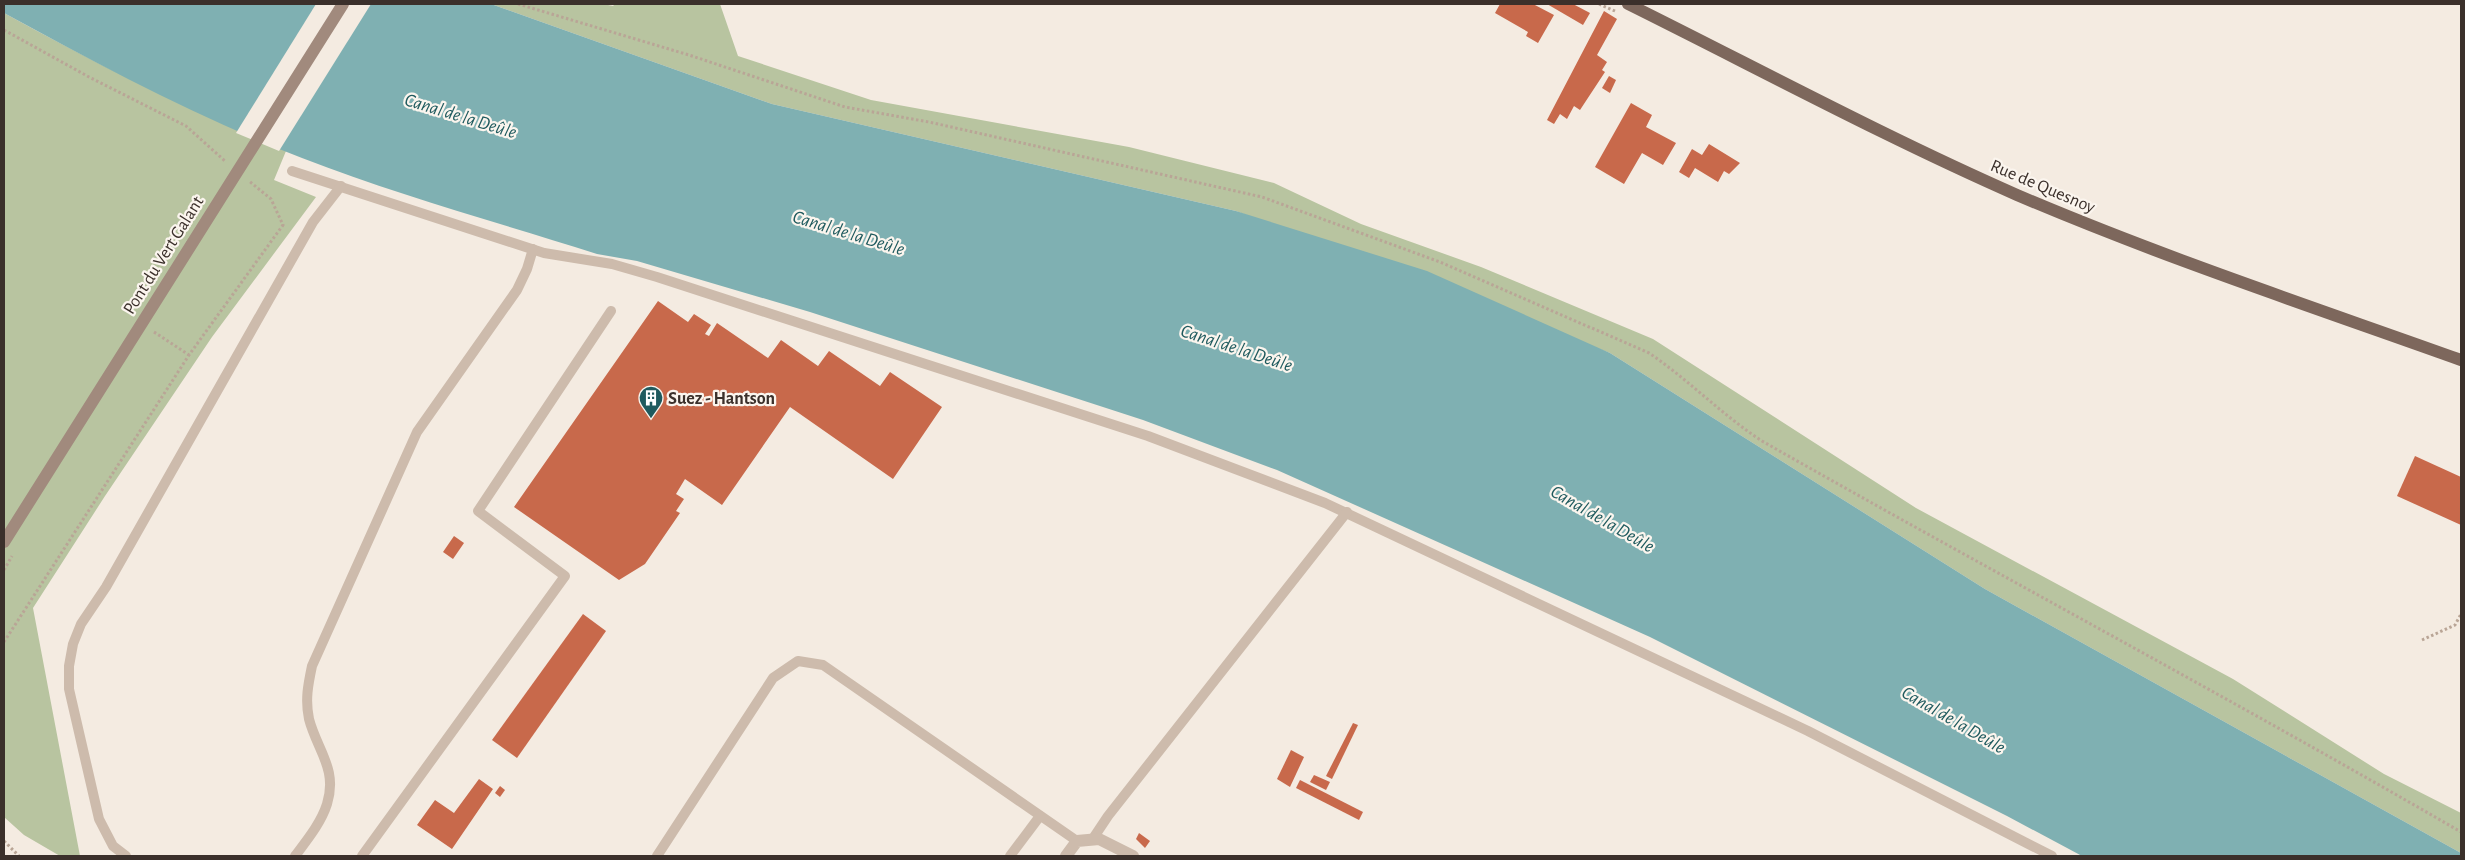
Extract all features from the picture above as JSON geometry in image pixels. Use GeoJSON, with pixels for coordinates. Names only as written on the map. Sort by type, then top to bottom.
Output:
{"type":"FeatureCollection","features":[{"type":"Feature","properties":{"kind":"main road","name":"Pont du Vert Galant"},"geometry":{"type":"LineString","coordinates":[[4,542],[210,212],[343,4]]}},
{"type":"Feature","properties":{"kind":"main road","name":"Rue de Quesnoy"},"geometry":{"type":"LineString","coordinates":[[1628,4],[1912,146],[2018,195],[2148,247],[2461,360]]}},
{"type":"Feature","properties":{"kind":"street"},"geometry":{"type":"LineString","coordinates":[[1066,856],[1077,841],[1099,839],[1133,856]]}},
{"type":"Feature","properties":{"kind":"lane"},"geometry":{"type":"LineString","coordinates":[[292,170],[533,249],[612,264],[657,277],[1021,394],[1148,436],[1347,512],[1808,731],[2052,856]]}},
{"type":"Feature","properties":{"kind":"lane"},"geometry":{"type":"LineString","coordinates":[[126,856],[113,846],[98,819],[70,689],[70,666],[73,644],[81,624],[111,578],[314,222],[341,186]]}},
{"type":"Feature","properties":{"kind":"lane"},"geometry":{"type":"LineString","coordinates":[[295,856],[319,821],[327,804],[331,783],[327,759],[310,720],[306,696],[312,666],[417,432],[516,290],[527,269],[533,249]]}},
{"type":"Feature","properties":{"kind":"lane"},"geometry":{"type":"LineString","coordinates":[[362,856],[566,576],[478,511],[611,311]]}},
{"type":"Feature","properties":{"kind":"lane"},"geometry":{"type":"LineString","coordinates":[[1092,840],[1108,816],[1347,512]]}},
{"type":"Feature","properties":{"kind":"lane"},"geometry":{"type":"LineString","coordinates":[[657,856],[773,678],[798,661],[823,665],[1077,841]]}},
{"type":"Feature","properties":{"kind":"lane"},"geometry":{"type":"LineString","coordinates":[[1010,856],[1040,816]]}},
{"type":"Feature","properties":{"kind":"path"},"geometry":{"type":"LineString","coordinates":[[518,4],[689,55],[845,107],[929,122],[1253,194],[1440,262],[1649,353],[1671,368],[1730,419],[1762,442],[2000,576],[2366,775],[2461,832]]}},
{"type":"Feature","properties":{"kind":"path"},"geometry":{"type":"LineString","coordinates":[[4,30],[89,77],[186,126]]}},
{"type":"Feature","properties":{"kind":"path"},"geometry":{"type":"LineString","coordinates":[[4,642],[189,355],[283,225]]}},
{"type":"Feature","properties":{"kind":"path"},"geometry":{"type":"LineString","coordinates":[[152,331],[189,355]]}},
{"type":"Feature","properties":{"kind":"path"},"geometry":{"type":"LineString","coordinates":[[2422,640],[2455,625],[2461,614]]}},
{"type":"Feature","properties":{"kind":"path"},"geometry":{"type":"LineString","coordinates":[[4,841],[19,856]]}},
{"type":"Feature","properties":{"kind":"green space"},"geometry":{"type":"Polygon","coordinates":[[[491,4],[603,4],[613,6],[615,4],[720,4],[738,56],[871,100],[1129,147],[1274,183],[1361,224],[1481,267],[1653,339],[1916,508],[2233,679],[2384,774],[2461,813],[2461,853],[1985,589],[1610,353],[1236,211],[772,104],[491,4]]]}},
{"type":"Feature","properties":{"kind":"green space"},"geometry":{"type":"Polygon","coordinates":[[[4,13],[143,86],[286,151],[274,180],[316,197],[212,337],[105,496],[33,608],[80,856],[60,856],[24,835],[4,817],[4,13]]]}},
{"type":"Feature","properties":{"kind":"water","name":"Canal de la Deûle"},"geometry":{"type":"Polygon","coordinates":[[[4,4],[491,4],[772,104],[1236,211],[1427,271],[1610,353],[1985,589],[2461,853],[2461,856],[2082,856],[2007,816],[1650,637],[1277,470],[1143,420],[810,312],[637,261],[597,254],[412,196],[302,158],[188,109],[77,52],[4,13],[4,4]]]}},
{"type":"Feature","properties":{"kind":"pier"},"geometry":{"type":"Polygon","coordinates":[[[316,4],[371,4],[279,151],[236,133],[316,4]]]}},
{"type":"Feature","properties":{"kind":"building"},"geometry":{"type":"Polygon","coordinates":[[[1500,4],[1533,4],[1554,15],[1538,43],[1526,36],[1528,32],[1495,13],[1500,4]]]}},
{"type":"Feature","properties":{"kind":"building"},"geometry":{"type":"Polygon","coordinates":[[[1547,4],[1573,4],[1590,13],[1583,25],[1547,4]]]}},
{"type":"Feature","properties":{"kind":"building"},"geometry":{"type":"Polygon","coordinates":[[[1604,11],[1617,19],[1597,55],[1607,62],[1602,70],[1605,72],[1580,110],[1574,106],[1567,119],[1560,114],[1554,124],[1547,120],[1604,11]]]}},
{"type":"Feature","properties":{"kind":"building"},"geometry":{"type":"Polygon","coordinates":[[[1609,76],[1616,80],[1610,93],[1602,88],[1609,76]]]}},
{"type":"Feature","properties":{"kind":"building"},"geometry":{"type":"Polygon","coordinates":[[[1631,103],[1652,115],[1646,127],[1676,143],[1663,165],[1642,153],[1624,184],[1595,167],[1631,103]]]}},
{"type":"Feature","properties":{"kind":"building"},"geometry":{"type":"Polygon","coordinates":[[[1709,144],[1740,163],[1729,174],[1724,171],[1718,182],[1695,168],[1689,178],[1679,172],[1692,149],[1702,155],[1709,144]]]}},
{"type":"Feature","properties":{"kind":"building","name":"Suez - Hantson"},"geometry":{"type":"Polygon","coordinates":[[[658,301],[688,322],[694,314],[711,325],[705,334],[709,336],[717,323],[768,358],[781,340],[818,366],[829,351],[880,386],[890,372],[942,407],[893,479],[790,407],[722,505],[685,479],[676,494],[684,499],[676,511],[680,513],[645,564],[619,580],[514,507],[658,301]]]}},
{"type":"Feature","properties":{"kind":"building"},"geometry":{"type":"Polygon","coordinates":[[[2415,456],[2461,477],[2461,525],[2397,496],[2415,456]]]}},
{"type":"Feature","properties":{"kind":"building"},"geometry":{"type":"Polygon","coordinates":[[[454,536],[464,543],[453,559],[443,552],[454,536]]]}},
{"type":"Feature","properties":{"kind":"building"},"geometry":{"type":"Polygon","coordinates":[[[583,614],[606,631],[517,758],[492,740],[583,614]]]}},
{"type":"Feature","properties":{"kind":"building"},"geometry":{"type":"Polygon","coordinates":[[[1353,723],[1358,725],[1332,779],[1326,776],[1353,723]]]}},
{"type":"Feature","properties":{"kind":"building"},"geometry":{"type":"Polygon","coordinates":[[[1291,750],[1304,757],[1290,787],[1277,779],[1291,750]]]}},
{"type":"Feature","properties":{"kind":"building"},"geometry":{"type":"Polygon","coordinates":[[[1314,775],[1330,782],[1326,790],[1310,782],[1314,775]]]}},
{"type":"Feature","properties":{"kind":"building"},"geometry":{"type":"Polygon","coordinates":[[[479,779],[493,789],[452,849],[417,825],[435,800],[454,813],[479,779]]]}},
{"type":"Feature","properties":{"kind":"building"},"geometry":{"type":"Polygon","coordinates":[[[1300,780],[1363,812],[1359,820],[1296,788],[1300,780]]]}},
{"type":"Feature","properties":{"kind":"building"},"geometry":{"type":"Polygon","coordinates":[[[500,786],[505,790],[500,797],[495,793],[500,786]]]}},
{"type":"Feature","properties":{"kind":"building"},"geometry":{"type":"Polygon","coordinates":[[[1139,833],[1150,841],[1145,848],[1136,839],[1139,833]]]}},
{"type":"Feature","properties":{"kind":"place","name":"Suez - Hantson"},"geometry":{"type":"Point","coordinates":[651,419]}}]}
